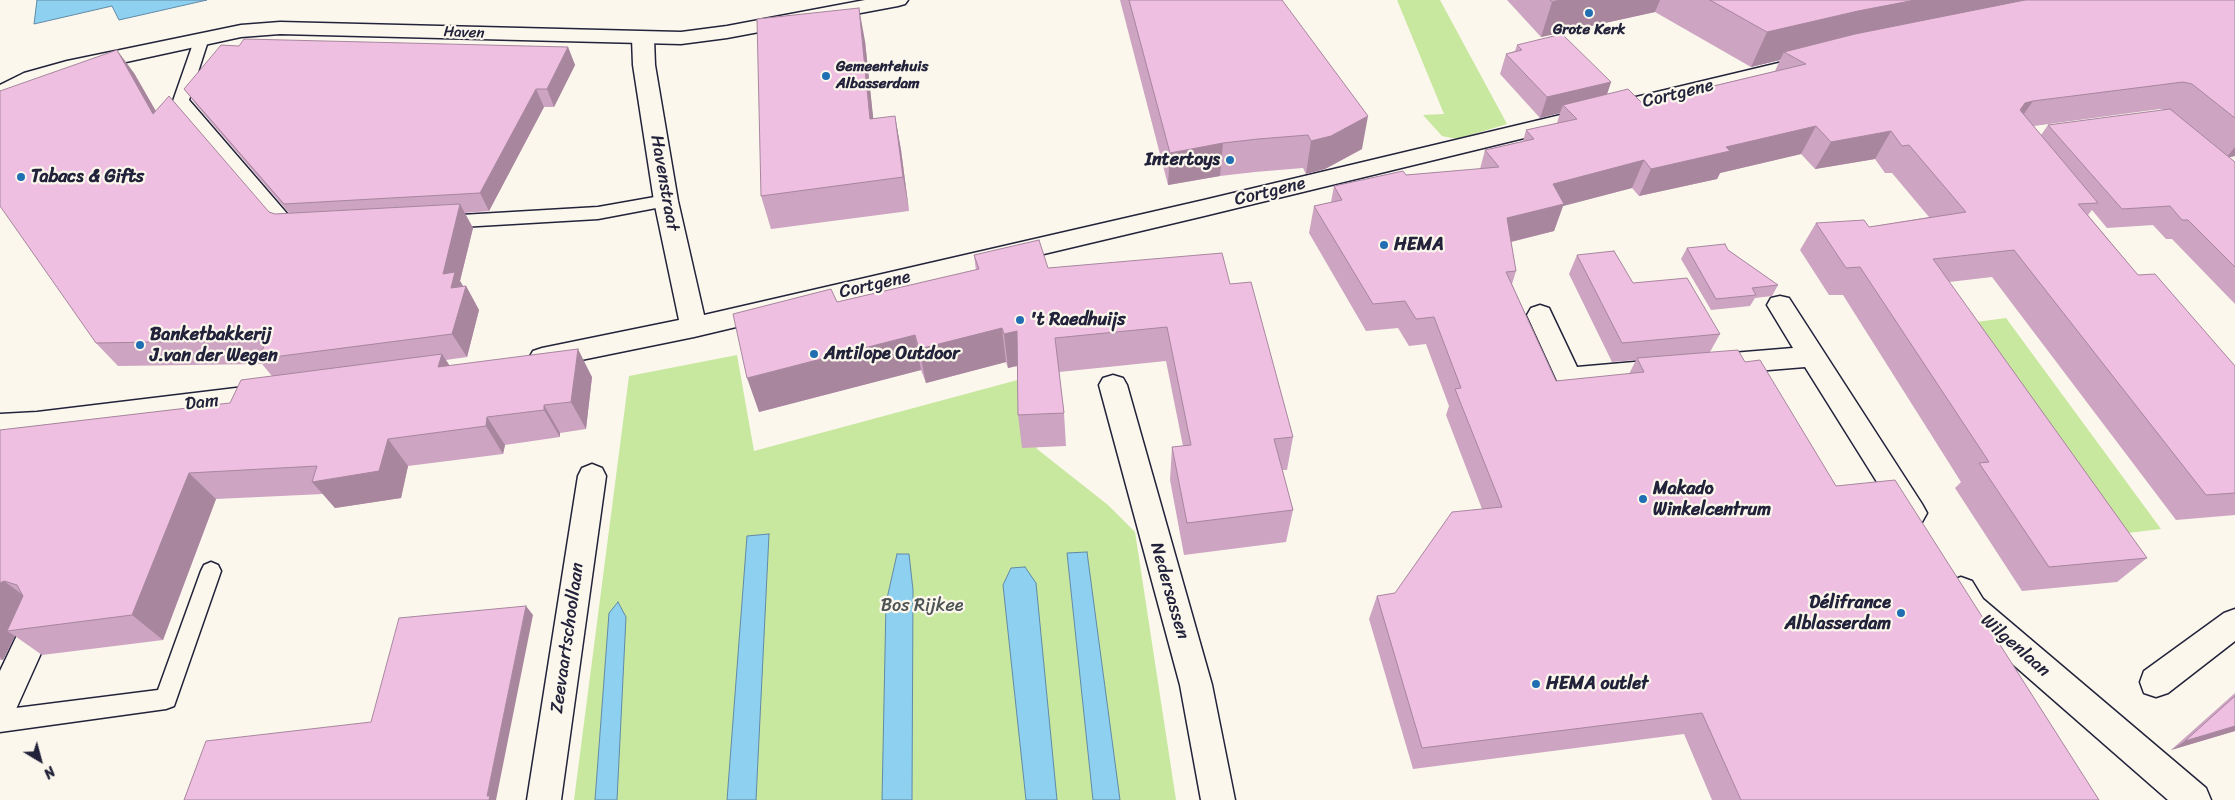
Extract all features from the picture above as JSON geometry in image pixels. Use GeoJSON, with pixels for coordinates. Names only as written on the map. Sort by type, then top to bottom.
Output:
{"type":"FeatureCollection","features":[{"type":"Feature","properties":{"kind":"street","name":"Haven"},"geometry":{"type":"LineString","coordinates":[[0,82],[32,78],[105,58],[242,31],[280,28],[681,38],[727,32],[898,0]]}},
{"type":"Feature","properties":{"kind":"street","name":"Havenstraat"},"geometry":{"type":"LineString","coordinates":[[643,38],[644,65],[666,201],[694,327]]}},
{"type":"Feature","properties":{"kind":"street","name":"Cortgene"},"geometry":{"type":"LineString","coordinates":[[520,362],[694,327],[1214,206],[1830,57]]}},
{"type":"Feature","properties":{"kind":"street","name":"Haven"},"geometry":{"type":"LineString","coordinates":[[0,93],[32,78]]}},
{"type":"Feature","properties":{"kind":"street"},"geometry":{"type":"LineString","coordinates":[[1780,305],[1924,533]]}},
{"type":"Feature","properties":{"kind":"street"},"geometry":{"type":"LineString","coordinates":[[1540,315],[1569,378],[1812,356]]}},
{"type":"Feature","properties":{"kind":"street","name":"Nedersassen"},"geometry":{"type":"LineString","coordinates":[[1112,385],[1196,685],[1218,800]]}},
{"type":"Feature","properties":{"kind":"street","name":"Dam"},"geometry":{"type":"LineString","coordinates":[[0,425],[37,423],[290,392]]}},
{"type":"Feature","properties":{"kind":"street","name":"Zeevaartschoollaan"},"geometry":{"type":"LineString","coordinates":[[544,800],[592,476]]}},
{"type":"Feature","properties":{"kind":"street","name":"Wilgenlaan"},"geometry":{"type":"LineString","coordinates":[[1946,566],[1972,609],[2194,800]]}},
{"type":"Feature","properties":{"kind":"street"},"geometry":{"type":"LineString","coordinates":[[0,707],[39,622]]}},
{"type":"Feature","properties":{"kind":"street"},"geometry":{"type":"LineString","coordinates":[[2156,682],[2235,623]]}},
{"type":"Feature","properties":{"kind":"lane"},"geometry":{"type":"LineString","coordinates":[[202,38],[181,101],[292,230],[312,229]]}},
{"type":"Feature","properties":{"kind":"lane"},"geometry":{"type":"LineString","coordinates":[[430,222],[598,213],[666,201]]}},
{"type":"Feature","properties":{"kind":"lane"},"geometry":{"type":"LineString","coordinates":[[0,720],[166,699],[211,571]]}},
{"type":"Feature","properties":{"kind":"green space"},"geometry":{"type":"Polygon","coordinates":[[[1397,0],[1440,0],[1507,124],[1457,139],[1442,136],[1423,115],[1444,114],[1397,0]]]}},
{"type":"Feature","properties":{"kind":"green space"},"geometry":{"type":"Polygon","coordinates":[[[2006,318],[2161,529],[2095,537],[1947,326],[2006,318]]]}},
{"type":"Feature","properties":{"kind":"green space","name":"Bos Rijkee"},"geometry":{"type":"Polygon","coordinates":[[[737,355],[754,451],[1025,378],[1037,449],[1108,505],[1135,532],[1176,800],[574,800],[629,376],[737,355]]]}},
{"type":"Feature","properties":{"kind":"water"},"geometry":{"type":"Polygon","coordinates":[[[37,0],[207,0],[119,20],[112,6],[34,24],[37,0]]]}},
{"type":"Feature","properties":{"kind":"water"},"geometry":{"type":"Polygon","coordinates":[[[769,534],[756,800],[727,800],[747,536],[769,534]]]}},
{"type":"Feature","properties":{"kind":"water"},"geometry":{"type":"Polygon","coordinates":[[[1087,552],[1120,800],[1093,800],[1067,553],[1087,552]]]}},
{"type":"Feature","properties":{"kind":"water"},"geometry":{"type":"Polygon","coordinates":[[[897,554],[909,554],[913,590],[912,800],[882,800],[886,603],[897,554]]]}},
{"type":"Feature","properties":{"kind":"water"},"geometry":{"type":"Polygon","coordinates":[[[1025,567],[1036,583],[1057,800],[1026,800],[1003,585],[1011,568],[1025,567]]]}},
{"type":"Feature","properties":{"kind":"water"},"geometry":{"type":"Polygon","coordinates":[[[618,602],[626,617],[617,800],[595,800],[609,613],[618,602]]]}},
{"type":"Feature","properties":{"kind":"building"},"geometry":{"type":"Polygon","coordinates":[[[1129,0],[1282,0],[1368,116],[1331,136],[1311,141],[1308,135],[1258,139],[1223,143],[1170,153],[1129,0]]]}},
{"type":"Feature","properties":{"kind":"building"},"geometry":{"type":"Polygon","coordinates":[[[1710,0],[1915,0],[1767,32],[1710,0]]]}},
{"type":"Feature","properties":{"kind":"building"},"geometry":{"type":"Polygon","coordinates":[[[2025,0],[2235,0],[2235,118],[2192,84],[2183,82],[2033,101],[2025,103],[2020,110],[2098,203],[2078,204],[2138,275],[2155,274],[2235,366],[2235,493],[2206,495],[2014,250],[1933,259],[2147,558],[2049,567],[1979,463],[1989,462],[1860,267],[1846,268],[1816,223],[1864,220],[1869,227],[1966,212],[1909,145],[1902,146],[1891,131],[1831,142],[1816,126],[1726,147],[1730,151],[1651,169],[1644,160],[1553,184],[1564,204],[1507,218],[1516,271],[1506,272],[1556,381],[1644,372],[1637,358],[1738,350],[1745,362],[1760,360],[1836,486],[1895,480],[2099,800],[1741,800],[1702,713],[1422,748],[1377,596],[1395,593],[1452,512],[1502,507],[1455,389],[1461,388],[1434,317],[1416,319],[1405,301],[1373,304],[1314,206],[1342,200],[1334,186],[1403,171],[1406,175],[1499,167],[1485,150],[1534,139],[1526,130],[1577,119],[1563,105],[1628,89],[1642,103],[1806,64],[1784,52],[1855,34],[2025,0]]]}},
{"type":"Feature","properties":{"kind":"building"},"geometry":{"type":"Polygon","coordinates":[[[859,8],[870,119],[895,116],[903,177],[761,196],[757,19],[859,8]]]}},
{"type":"Feature","properties":{"kind":"building"},"geometry":{"type":"Polygon","coordinates":[[[1562,34],[1611,82],[1547,97],[1506,54],[1522,50],[1517,45],[1562,34]]]}},
{"type":"Feature","properties":{"kind":"building"},"geometry":{"type":"Polygon","coordinates":[[[244,39],[568,47],[547,89],[536,89],[480,193],[284,204],[184,89],[221,45],[239,46],[244,39]]]}},
{"type":"Feature","properties":{"kind":"building"},"geometry":{"type":"Polygon","coordinates":[[[117,50],[153,114],[169,96],[269,212],[275,214],[460,204],[443,274],[455,272],[451,288],[466,286],[452,334],[258,359],[267,340],[96,343],[0,206],[0,91],[117,50]]]}},
{"type":"Feature","properties":{"kind":"building"},"geometry":{"type":"Polygon","coordinates":[[[2170,109],[2235,162],[2235,267],[2188,220],[2182,220],[2170,206],[2122,209],[2048,125],[2170,109]]]}},
{"type":"Feature","properties":{"kind":"building"},"geometry":{"type":"Polygon","coordinates":[[[1039,240],[1048,268],[1222,253],[1230,284],[1251,282],[1293,437],[1274,439],[1293,510],[1187,523],[1172,447],[1191,445],[1167,327],[1055,338],[1064,413],[1018,415],[1017,331],[1004,334],[1002,328],[919,349],[915,335],[747,378],[733,314],[831,289],[837,302],[979,269],[974,255],[1039,240]]]}},
{"type":"Feature","properties":{"kind":"building"},"geometry":{"type":"Polygon","coordinates":[[[1725,244],[1728,250],[1778,285],[1752,288],[1756,295],[1716,299],[1687,248],[1725,244]]]}},
{"type":"Feature","properties":{"kind":"building"},"geometry":{"type":"Polygon","coordinates":[[[1614,251],[1633,283],[1687,278],[1720,334],[1622,343],[1577,255],[1614,251]]]}},
{"type":"Feature","properties":{"kind":"building"},"geometry":{"type":"Polygon","coordinates":[[[578,349],[571,402],[544,405],[544,410],[487,417],[486,426],[388,439],[379,471],[312,482],[317,466],[189,473],[132,615],[7,631],[23,596],[17,585],[4,581],[0,583],[0,430],[230,403],[241,380],[442,354],[438,367],[578,349]]]}},
{"type":"Feature","properties":{"kind":"building"},"geometry":{"type":"Polygon","coordinates":[[[526,606],[487,796],[490,796],[489,800],[184,800],[206,741],[371,722],[399,618],[526,606]]]}},
{"type":"Feature","properties":{"kind":"building"},"geometry":{"type":"Polygon","coordinates":[[[2235,696],[2235,726],[2185,741],[2235,696]]]}},
{"type":"Feature","properties":{"kind":"place","name":"Grote Kerk"},"geometry":{"type":"Point","coordinates":[1589,13]}},
{"type":"Feature","properties":{"kind":"place","name":"Gemeentehuis Albasserdam"},"geometry":{"type":"Point","coordinates":[826,76]}},
{"type":"Feature","properties":{"kind":"place","name":"Intertoys"},"geometry":{"type":"Point","coordinates":[1230,160]}},
{"type":"Feature","properties":{"kind":"place","name":"Tabacs & Gifts"},"geometry":{"type":"Point","coordinates":[21,177]}},
{"type":"Feature","properties":{"kind":"place","name":"HEMA"},"geometry":{"type":"Point","coordinates":[1384,245]}},
{"type":"Feature","properties":{"kind":"place","name":"'t Raedhuijs"},"geometry":{"type":"Point","coordinates":[1020,320]}},
{"type":"Feature","properties":{"kind":"place","name":"Banketbakkerij J.van der Wegen"},"geometry":{"type":"Point","coordinates":[140,345]}},
{"type":"Feature","properties":{"kind":"place","name":"Antilope Outdoor"},"geometry":{"type":"Point","coordinates":[814,354]}},
{"type":"Feature","properties":{"kind":"place","name":"Makado Winkelcentrum"},"geometry":{"type":"Point","coordinates":[1643,499]}},
{"type":"Feature","properties":{"kind":"place","name":"Délifrance Alblasserdam"},"geometry":{"type":"Point","coordinates":[1901,613]}},
{"type":"Feature","properties":{"kind":"place","name":"HEMA outlet"},"geometry":{"type":"Point","coordinates":[1536,684]}}]}
